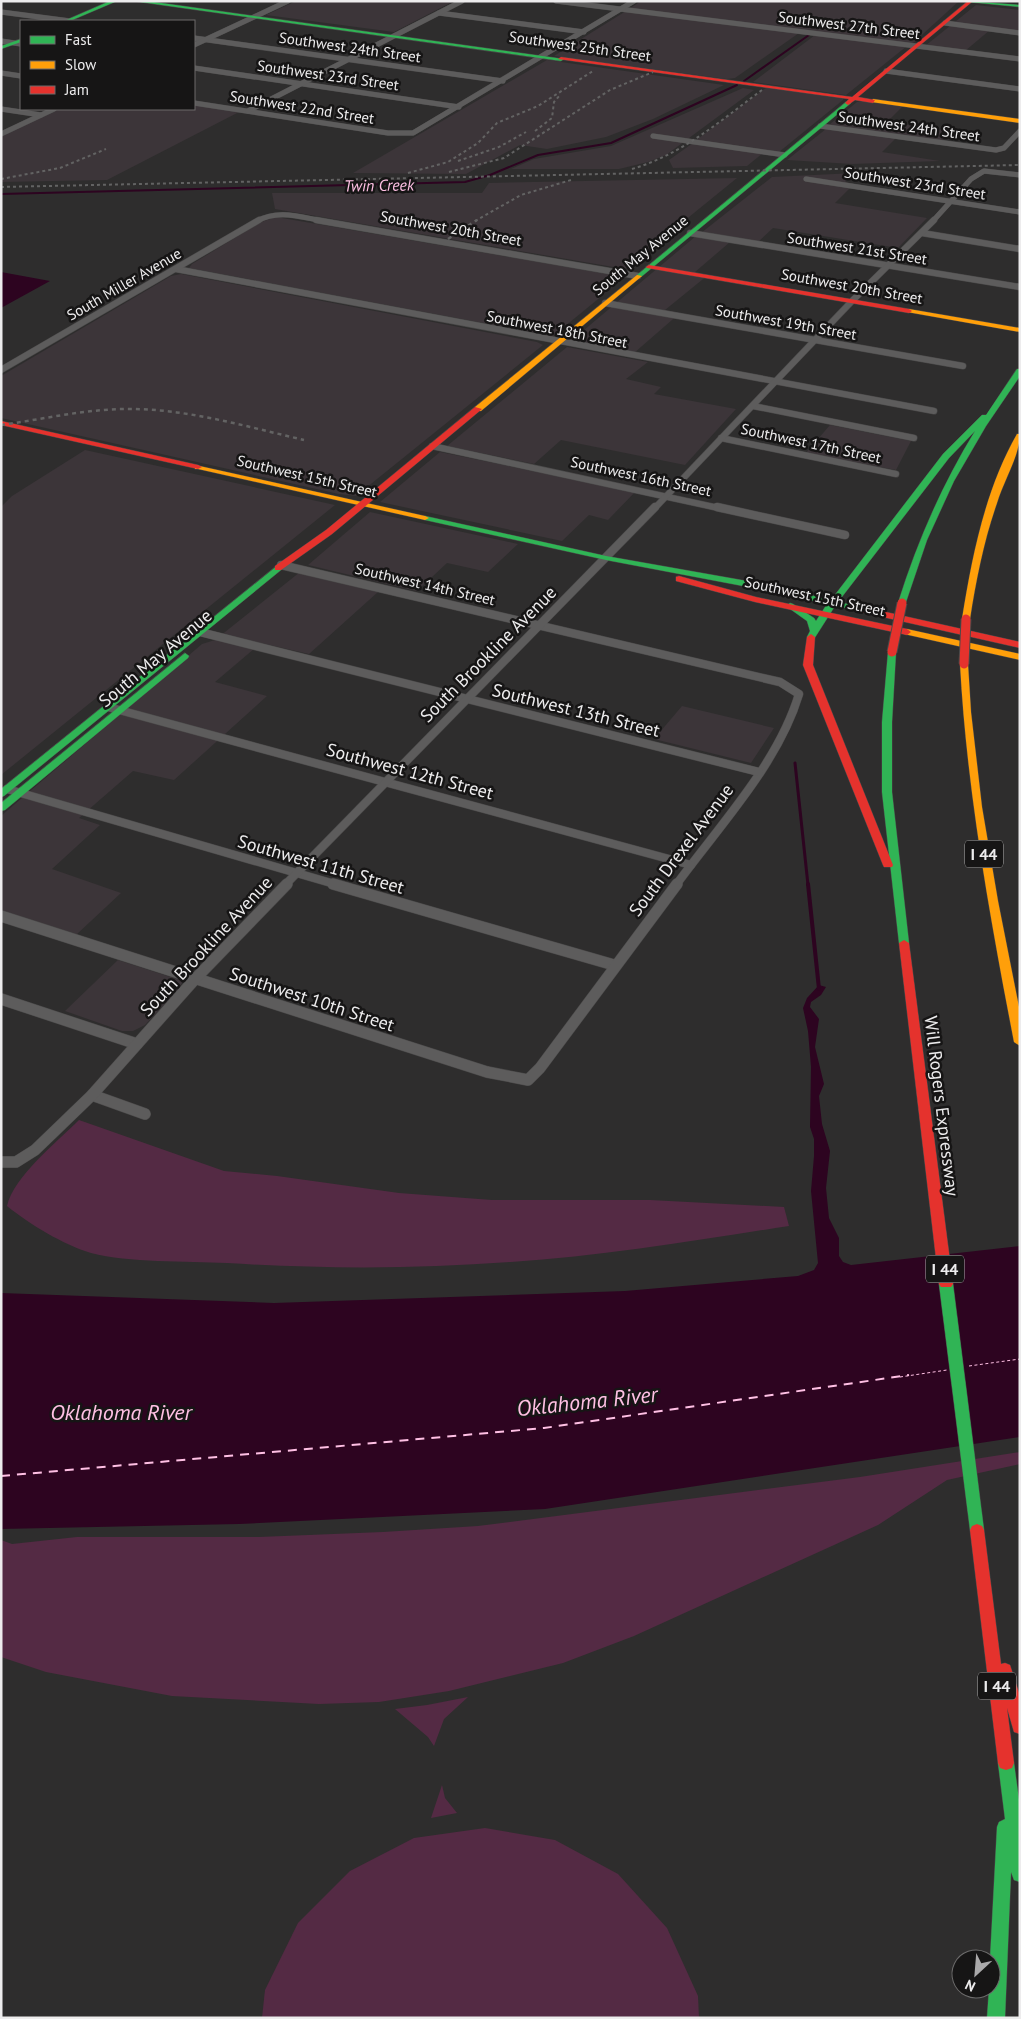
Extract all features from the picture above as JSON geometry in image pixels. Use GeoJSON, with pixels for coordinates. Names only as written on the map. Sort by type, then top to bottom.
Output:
{"type":"FeatureCollection","features":[{"type":"Feature","properties":{"kind":"main road"},"geometry":{"type":"LineString","coordinates":[[70,20],[114,1]]}},
{"type":"Feature","properties":{"kind":"main road","name":"Southwest 25th Street"},"geometry":{"type":"LineString","coordinates":[[135,1],[1020,121]]}},
{"type":"Feature","properties":{"kind":"main road"},"geometry":{"type":"LineString","coordinates":[[970,1],[1020,7]]}},
{"type":"Feature","properties":{"kind":"main road","name":"South May Avenue"},"geometry":{"type":"LineString","coordinates":[[4,792],[108,706],[205,633],[329,532],[970,1]]}},
{"type":"Feature","properties":{"kind":"main road"},"geometry":{"type":"LineString","coordinates":[[1,48],[19,42]]}},
{"type":"Feature","properties":{"kind":"main road","name":"Southwest 20th Street"},"geometry":{"type":"LineString","coordinates":[[649,267],[1020,330]]}},
{"type":"Feature","properties":{"kind":"main road","name":"Will Rogers Expressway"},"geometry":{"type":"LineString","coordinates":[[1020,371],[985,417],[958,461],[936,504],[908,579],[892,652],[886,705],[885,754],[886,797],[988,1603],[1006,1769],[1020,1874]]}},
{"type":"Feature","properties":{"kind":"main road"},"geometry":{"type":"LineString","coordinates":[[897,884],[875,836],[866,807],[810,670],[809,641],[814,630],[833,602],[946,456],[985,417]]}},
{"type":"Feature","properties":{"kind":"main road","name":"Southwest 15th Street"},"geometry":{"type":"LineString","coordinates":[[1,423],[606,558],[764,587],[1020,645]]}},
{"type":"Feature","properties":{"kind":"main road","name":"I 44"},"geometry":{"type":"LineString","coordinates":[[1020,436],[999,479],[984,526],[972,575],[966,619],[964,664],[965,719],[970,768],[1020,1042]]}},
{"type":"Feature","properties":{"kind":"main road","name":"Southwest 15th Street"},"geometry":{"type":"LineString","coordinates":[[606,558],[755,599],[1020,656]]}},
{"type":"Feature","properties":{"kind":"main road"},"geometry":{"type":"LineString","coordinates":[[755,599],[764,587]]}},
{"type":"Feature","properties":{"kind":"main road"},"geometry":{"type":"LineString","coordinates":[[790,606],[811,620],[814,630]]}},
{"type":"Feature","properties":{"kind":"main road","name":"South May Avenue"},"geometry":{"type":"LineString","coordinates":[[1,808],[121,709],[205,633]]}},
{"type":"Feature","properties":{"kind":"main road"},"geometry":{"type":"LineString","coordinates":[[988,1603],[1020,1727]]}},
{"type":"Feature","properties":{"kind":"main road"},"geometry":{"type":"LineString","coordinates":[[996,2018],[1006,1769]]}},
{"type":"Feature","properties":{"kind":"street"},"geometry":{"type":"LineString","coordinates":[[195,45],[288,1]]}},
{"type":"Feature","properties":{"kind":"street"},"geometry":{"type":"LineString","coordinates":[[248,111],[462,1]]}},
{"type":"Feature","properties":{"kind":"street","name":"Southwest 27th Street"},"geometry":{"type":"LineString","coordinates":[[556,1],[1020,59]]}},
{"type":"Feature","properties":{"kind":"street"},"geometry":{"type":"LineString","coordinates":[[459,107],[634,1]]}},
{"type":"Feature","properties":{"kind":"street"},"geometry":{"type":"LineString","coordinates":[[1,12],[61,20]]}},
{"type":"Feature","properties":{"kind":"street"},"geometry":{"type":"LineString","coordinates":[[440,13],[584,32]]}},
{"type":"Feature","properties":{"kind":"street"},"geometry":{"type":"LineString","coordinates":[[944,23],[1020,32]]}},
{"type":"Feature","properties":{"kind":"street","name":"Southwest 24th Street"},"geometry":{"type":"LineString","coordinates":[[195,38],[503,81]]}},
{"type":"Feature","properties":{"kind":"street"},"geometry":{"type":"LineString","coordinates":[[1,41],[19,42]]}},
{"type":"Feature","properties":{"kind":"street","name":"Southwest 23rd Street"},"geometry":{"type":"LineString","coordinates":[[195,68],[459,107]]}},
{"type":"Feature","properties":{"kind":"street"},"geometry":{"type":"LineString","coordinates":[[886,71],[1020,89]]}},
{"type":"Feature","properties":{"kind":"street"},"geometry":{"type":"LineString","coordinates":[[1,73],[20,76]]}},
{"type":"Feature","properties":{"kind":"street","name":"Southwest 22nd Street"},"geometry":{"type":"LineString","coordinates":[[195,103],[407,134],[420,131],[459,107]]}},
{"type":"Feature","properties":{"kind":"street"},"geometry":{"type":"LineString","coordinates":[[1,108],[41,115]]}},
{"type":"Feature","properties":{"kind":"street"},"geometry":{"type":"LineString","coordinates":[[1,134],[52,110]]}},
{"type":"Feature","properties":{"kind":"street","name":"Southwest 24th Street"},"geometry":{"type":"LineString","coordinates":[[820,126],[996,150],[1004,148],[1020,131]]}},
{"type":"Feature","properties":{"kind":"street"},"geometry":{"type":"LineString","coordinates":[[653,136],[785,155]]}},
{"type":"Feature","properties":{"kind":"street","name":"South Brookline Avenue"},"geometry":{"type":"LineString","coordinates":[[1,1162],[16,1162],[35,1150],[92,1095],[196,979],[385,781],[606,558],[852,301],[890,266],[971,178],[984,171],[1020,175]]}},
{"type":"Feature","properties":{"kind":"street","name":"Southwest 23rd Street"},"geometry":{"type":"LineString","coordinates":[[806,179],[1020,212]]}},
{"type":"Feature","properties":{"kind":"street","name":"Southwest 20th Street"},"geometry":{"type":"LineString","coordinates":[[260,218],[269,214],[284,214],[638,276]]}},
{"type":"Feature","properties":{"kind":"street","name":"South Miller Avenue"},"geometry":{"type":"LineString","coordinates":[[1,370],[260,218]]}},
{"type":"Feature","properties":{"kind":"street","name":"Southwest 21st Street"},"geometry":{"type":"LineString","coordinates":[[690,233],[1020,287]]}},
{"type":"Feature","properties":{"kind":"street"},"geometry":{"type":"LineString","coordinates":[[922,233],[1020,249]]}},
{"type":"Feature","properties":{"kind":"street","name":"Southwest 18th Street"},"geometry":{"type":"LineString","coordinates":[[176,269],[934,411]]}},
{"type":"Feature","properties":{"kind":"street","name":"Southwest 19th Street"},"geometry":{"type":"LineString","coordinates":[[605,303],[963,366]]}},
{"type":"Feature","properties":{"kind":"street"},"geometry":{"type":"LineString","coordinates":[[753,406],[914,438]]}},
{"type":"Feature","properties":{"kind":"street","name":"Southwest 17th Street"},"geometry":{"type":"LineString","coordinates":[[721,438],[896,474]]}},
{"type":"Feature","properties":{"kind":"street","name":"Southwest 16th Street"},"geometry":{"type":"LineString","coordinates":[[432,446],[667,495],[845,535]]}},
{"type":"Feature","properties":{"kind":"street","name":"Southwest 14th Street"},"geometry":{"type":"LineString","coordinates":[[287,566],[726,670]]}},
{"type":"Feature","properties":{"kind":"street","name":"Southwest 13th Street"},"geometry":{"type":"LineString","coordinates":[[205,633],[759,772]]}},
{"type":"Feature","properties":{"kind":"street","name":"South Drexel Avenue"},"geometry":{"type":"LineString","coordinates":[[528,1080],[540,1068],[614,966],[691,865],[786,732],[799,694],[780,682],[726,670]]}},
{"type":"Feature","properties":{"kind":"street","name":"Southwest 12th Street"},"geometry":{"type":"LineString","coordinates":[[108,706],[691,865]]}},
{"type":"Feature","properties":{"kind":"street","name":"Southwest 11th Street"},"geometry":{"type":"LineString","coordinates":[[4,792],[19,793],[614,966]]}},
{"type":"Feature","properties":{"kind":"street","name":"Southwest 10th Street"},"geometry":{"type":"LineString","coordinates":[[1,916],[487,1072],[528,1080]]}},
{"type":"Feature","properties":{"kind":"street"},"geometry":{"type":"LineString","coordinates":[[1,999],[137,1044]]}},
{"type":"Feature","properties":{"kind":"street"},"geometry":{"type":"LineString","coordinates":[[92,1095],[145,1114]]}},
{"type":"Feature","properties":{"kind":"shaded area"},"geometry":{"type":"Polygon","coordinates":[[[296,1],[452,2],[394,32],[266,15],[296,1]]]}},
{"type":"Feature","properties":{"kind":"shaded area"},"geometry":{"type":"Polygon","coordinates":[[[641,1],[958,2],[912,44],[629,9],[641,1]]]}},
{"type":"Feature","properties":{"kind":"shaded area"},"geometry":{"type":"Polygon","coordinates":[[[976,5],[1020,10],[1020,31],[990,30],[965,51],[925,46],[976,5]]]}},
{"type":"Feature","properties":{"kind":"shaded area"},"geometry":{"type":"Polygon","coordinates":[[[626,11],[799,33],[735,78],[727,79],[554,56],[626,11]]]}},
{"type":"Feature","properties":{"kind":"shaded area"},"geometry":{"type":"Polygon","coordinates":[[[815,35],[907,46],[846,95],[753,82],[815,35]]]}},
{"type":"Feature","properties":{"kind":"shaded area"},"geometry":{"type":"Polygon","coordinates":[[[547,60],[724,85],[653,119],[606,137],[547,149],[520,145],[466,174],[353,173],[547,60]]]}},
{"type":"Feature","properties":{"kind":"shaded area"},"geometry":{"type":"Polygon","coordinates":[[[767,87],[843,98],[843,100],[779,152],[695,141],[767,87]]]}},
{"type":"Feature","properties":{"kind":"shaded area"},"geometry":{"type":"Polygon","coordinates":[[[743,88],[754,90],[666,155],[648,162],[619,169],[511,169],[534,159],[611,146],[743,88]]]}},
{"type":"Feature","properties":{"kind":"shaded area"},"geometry":{"type":"Polygon","coordinates":[[[863,101],[903,106],[887,122],[951,131],[940,142],[829,125],[857,102],[863,101]]]}},
{"type":"Feature","properties":{"kind":"shaded area"},"geometry":{"type":"Polygon","coordinates":[[[195,105],[239,112],[107,180],[1,182],[1,136],[57,110],[195,110],[195,105]]]}},
{"type":"Feature","properties":{"kind":"shaded area"},"geometry":{"type":"Polygon","coordinates":[[[826,129],[895,139],[882,152],[940,161],[852,164],[787,160],[826,129]]]}},
{"type":"Feature","properties":{"kind":"shaded area"},"geometry":{"type":"Polygon","coordinates":[[[693,143],[763,153],[747,166],[673,168],[669,160],[693,143]]]}},
{"type":"Feature","properties":{"kind":"shaded area"},"geometry":{"type":"Polygon","coordinates":[[[855,173],[845,182],[854,184],[835,203],[927,218],[898,248],[773,228],[758,242],[701,233],[772,177],[855,173]]]}},
{"type":"Feature","properties":{"kind":"shaded area"},"geometry":{"type":"Polygon","coordinates":[[[737,178],[625,269],[275,209],[272,193],[482,193],[489,183],[737,178]]]}},
{"type":"Feature","properties":{"kind":"shaded area"},"geometry":{"type":"Polygon","coordinates":[[[273,218],[625,277],[553,336],[189,268],[192,264],[261,222],[273,218]]]}},
{"type":"Feature","properties":{"kind":"shaded area"},"geometry":{"type":"Polygon","coordinates":[[[696,236],[730,242],[695,272],[708,275],[665,310],[680,313],[634,353],[571,341],[696,236]]]}},
{"type":"Feature","properties":{"kind":"shaded area"},"geometry":{"type":"Polygon","coordinates":[[[181,274],[537,342],[543,345],[356,496],[339,494],[1,418],[1,376],[171,276],[181,274]]]}},
{"type":"Feature","properties":{"kind":"shaded area"},"geometry":{"type":"Polygon","coordinates":[[[567,347],[648,362],[626,379],[661,387],[654,394],[736,409],[685,465],[561,440],[534,464],[447,446],[567,347]]]}},
{"type":"Feature","properties":{"kind":"shaded area"},"geometry":{"type":"Polygon","coordinates":[[[830,425],[911,441],[896,470],[806,453],[830,425]]]}},
{"type":"Feature","properties":{"kind":"shaded area"},"geometry":{"type":"Polygon","coordinates":[[[85,450],[335,505],[1,775],[1,507],[12,496],[85,450]]]}},
{"type":"Feature","properties":{"kind":"shaded area"},"geometry":{"type":"Polygon","coordinates":[[[440,452],[635,492],[608,520],[589,515],[562,541],[380,502],[440,452]]]}},
{"type":"Feature","properties":{"kind":"shaded area"},"geometry":{"type":"Polygon","coordinates":[[[370,512],[518,544],[488,572],[447,563],[417,591],[308,565],[370,512]]]}},
{"type":"Feature","properties":{"kind":"shaded area"},"geometry":{"type":"Polygon","coordinates":[[[300,572],[378,592],[309,654],[261,643],[215,682],[267,696],[174,780],[133,771],[79,818],[100,825],[52,869],[121,893],[76,935],[1,911],[1,816],[202,644],[215,640],[300,572]]]}},
{"type":"Feature","properties":{"kind":"shaded area"},"geometry":{"type":"Polygon","coordinates":[[[682,706],[774,728],[751,763],[654,739],[682,706]]]}},
{"type":"Feature","properties":{"kind":"shaded area"},"geometry":{"type":"Polygon","coordinates":[[[118,960],[183,981],[178,990],[145,1025],[133,1031],[122,1031],[65,1011],[118,960]]]}},
{"type":"Feature","properties":{"kind":"shaded area"},"geometry":{"type":"Polygon","coordinates":[[[79,1120],[224,1171],[277,1176],[399,1193],[492,1200],[650,1200],[784,1207],[789,1226],[581,1256],[440,1266],[298,1266],[158,1261],[106,1256],[91,1253],[58,1239],[36,1227],[7,1206],[11,1195],[27,1171],[79,1120]]]}},
{"type":"Feature","properties":{"kind":"shaded area"},"geometry":{"type":"Polygon","coordinates":[[[1020,1452],[1020,1464],[947,1480],[878,1525],[634,1636],[563,1663],[449,1691],[379,1702],[319,1704],[172,1696],[46,1672],[1,1657],[1,1540],[12,1544],[77,1537],[259,1537],[478,1526],[860,1477],[1020,1452]]]}},
{"type":"Feature","properties":{"kind":"shaded area"},"geometry":{"type":"Polygon","coordinates":[[[468,1697],[444,1719],[434,1746],[428,1737],[395,1709],[427,1705],[468,1697]]]}},
{"type":"Feature","properties":{"kind":"shaded area"},"geometry":{"type":"Polygon","coordinates":[[[442,1785],[445,1798],[457,1813],[431,1818],[442,1785]]]}},
{"type":"Feature","properties":{"kind":"shaded area"},"geometry":{"type":"Polygon","coordinates":[[[485,1828],[555,1840],[618,1874],[667,1928],[698,1996],[699,2018],[262,2018],[265,1990],[298,1923],[350,1871],[414,1838],[485,1828]]]}},
{"type":"Feature","properties":{"kind":"water"},"geometry":{"type":"Polygon","coordinates":[[[1,272],[50,281],[1,308],[1,272]]]}},
{"type":"Feature","properties":{"kind":"water","name":"Oklahoma River"},"geometry":{"type":"Polygon","coordinates":[[[819,985],[826,987],[821,995],[811,1002],[810,1007],[819,1019],[815,1047],[824,1084],[819,1096],[822,1124],[830,1151],[826,1188],[829,1218],[839,1238],[839,1256],[843,1262],[851,1265],[1020,1246],[1020,1437],[545,1509],[239,1524],[1,1529],[1,1293],[274,1303],[625,1291],[798,1276],[814,1270],[818,1263],[811,1191],[814,1139],[810,1127],[811,1067],[808,1031],[803,1008],[807,998],[819,985]]]}},
{"type":"Feature","properties":{"kind":"waterway","name":"Twin Creek"},"geometry":{"type":"LineString","coordinates":[[744,81],[809,35]]}},
{"type":"Feature","properties":{"kind":"waterway","name":"Twin Creek"},"geometry":{"type":"LineString","coordinates":[[1,194],[465,182],[490,175],[538,155],[611,143],[737,85]]}},
{"type":"Feature","properties":{"kind":"waterway"},"geometry":{"type":"LineString","coordinates":[[795,763],[808,885]]}},
{"type":"Feature","properties":{"kind":"waterway"},"geometry":{"type":"LineString","coordinates":[[808,884],[819,989]]}},
{"type":"Feature","properties":{"kind":"ferry route"},"geometry":{"type":"LineString","coordinates":[[969,1366],[1020,1359]]}},
{"type":"Feature","properties":{"kind":"ferry route"},"geometry":{"type":"LineString","coordinates":[[900,1377],[947,1370]]}},
{"type":"Feature","properties":{"kind":"ferry route"},"geometry":{"type":"LineString","coordinates":[[1,1476],[544,1428],[909,1375]]}},
{"type":"Feature","properties":{"kind":"railway"},"geometry":{"type":"LineString","coordinates":[[408,173],[448,162],[478,143],[497,123],[538,106],[593,71]]}},
{"type":"Feature","properties":{"kind":"railway"},"geometry":{"type":"LineString","coordinates":[[449,172],[504,158],[610,90],[653,72]]}},
{"type":"Feature","properties":{"kind":"railway"},"geometry":{"type":"LineString","coordinates":[[632,169],[651,163],[684,146],[716,125],[762,90]]}},
{"type":"Feature","properties":{"kind":"railway"},"geometry":{"type":"LineString","coordinates":[[535,131],[552,118],[554,102],[560,95]]}},
{"type":"Feature","properties":{"kind":"railway"},"geometry":{"type":"LineString","coordinates":[[458,161],[499,147],[526,132]]}},
{"type":"Feature","properties":{"kind":"railway"},"geometry":{"type":"LineString","coordinates":[[1,179],[60,168],[106,149]]}},
{"type":"Feature","properties":{"kind":"railway"},"geometry":{"type":"LineString","coordinates":[[1,187],[1020,165]]}},
{"type":"Feature","properties":{"kind":"railway"},"geometry":{"type":"LineString","coordinates":[[475,221],[521,195],[571,180]]}},
{"type":"Feature","properties":{"kind":"railway"},"geometry":{"type":"LineString","coordinates":[[448,239],[477,220]]}},
{"type":"Feature","properties":{"kind":"railway"},"geometry":{"type":"LineString","coordinates":[[1,425],[84,412],[117,409],[156,410],[199,416],[304,440]]}},
{"type":"Feature","properties":{"kind":"traffic: fast"},"geometry":{"type":"LineString","coordinates":[[68,20],[115,1]]}},
{"type":"Feature","properties":{"kind":"traffic: fast"},"geometry":{"type":"LineString","coordinates":[[135,1],[561,59]]}},
{"type":"Feature","properties":{"kind":"traffic: fast"},"geometry":{"type":"LineString","coordinates":[[968,1],[1020,6]]}},
{"type":"Feature","properties":{"kind":"traffic: fast"},"geometry":{"type":"LineString","coordinates":[[1,48],[20,40]]}},
{"type":"Feature","properties":{"kind":"traffic: fast"},"geometry":{"type":"LineString","coordinates":[[639,276],[848,103]]}},
{"type":"Feature","properties":{"kind":"traffic: fast"},"geometry":{"type":"LineString","coordinates":[[902,603],[923,540],[950,481],[982,426],[1020,371]]}},
{"type":"Feature","properties":{"kind":"traffic: fast"},"geometry":{"type":"LineString","coordinates":[[811,637],[825,613],[946,456],[985,417]]}},
{"type":"Feature","properties":{"kind":"traffic: fast"},"geometry":{"type":"LineString","coordinates":[[425,518],[606,558],[764,587],[859,609]]}},
{"type":"Feature","properties":{"kind":"traffic: fast"},"geometry":{"type":"LineString","coordinates":[[1,794],[278,568]]}},
{"type":"Feature","properties":{"kind":"traffic: fast"},"geometry":{"type":"LineString","coordinates":[[790,606],[811,620],[814,630]]}},
{"type":"Feature","properties":{"kind":"traffic: fast"},"geometry":{"type":"LineString","coordinates":[[892,652],[887,722],[887,792],[904,943]]}},
{"type":"Feature","properties":{"kind":"traffic: fast"},"geometry":{"type":"LineString","coordinates":[[1,808],[185,656]]}},
{"type":"Feature","properties":{"kind":"traffic: fast"},"geometry":{"type":"LineString","coordinates":[[946,1284],[977,1530]]}},
{"type":"Feature","properties":{"kind":"traffic: fast"},"geometry":{"type":"LineString","coordinates":[[1006,1763],[1020,1874]]}},
{"type":"Feature","properties":{"kind":"traffic: fast"},"geometry":{"type":"LineString","coordinates":[[996,2018],[1005,1827]]}},
{"type":"Feature","properties":{"kind":"traffic: slow"},"geometry":{"type":"LineString","coordinates":[[873,101],[1020,121]]}},
{"type":"Feature","properties":{"kind":"traffic: slow"},"geometry":{"type":"LineString","coordinates":[[478,409],[639,276]]}},
{"type":"Feature","properties":{"kind":"traffic: slow"},"geometry":{"type":"LineString","coordinates":[[909,311],[1020,330]]}},
{"type":"Feature","properties":{"kind":"traffic: slow"},"geometry":{"type":"LineString","coordinates":[[966,619],[979,548],[1001,480],[1020,436]]}},
{"type":"Feature","properties":{"kind":"traffic: slow"},"geometry":{"type":"LineString","coordinates":[[198,467],[425,518]]}},
{"type":"Feature","properties":{"kind":"traffic: slow"},"geometry":{"type":"LineString","coordinates":[[907,632],[1020,657]]}},
{"type":"Feature","properties":{"kind":"traffic: slow"},"geometry":{"type":"LineString","coordinates":[[964,664],[971,759],[977,807],[984,854],[1020,1042]]}},
{"type":"Feature","properties":{"kind":"traffic: jam"},"geometry":{"type":"LineString","coordinates":[[848,103],[971,1]]}},
{"type":"Feature","properties":{"kind":"traffic: jam"},"geometry":{"type":"LineString","coordinates":[[561,59],[873,101]]}},
{"type":"Feature","properties":{"kind":"traffic: jam"},"geometry":{"type":"LineString","coordinates":[[649,267],[909,311]]}},
{"type":"Feature","properties":{"kind":"traffic: jam"},"geometry":{"type":"LineString","coordinates":[[278,568],[329,532],[478,409]]}},
{"type":"Feature","properties":{"kind":"traffic: jam"},"geometry":{"type":"LineString","coordinates":[[1,423],[198,467]]}},
{"type":"Feature","properties":{"kind":"traffic: jam"},"geometry":{"type":"LineString","coordinates":[[679,579],[755,599],[907,632]]}},
{"type":"Feature","properties":{"kind":"traffic: jam"},"geometry":{"type":"LineString","coordinates":[[892,652],[902,603]]}},
{"type":"Feature","properties":{"kind":"traffic: jam"},"geometry":{"type":"LineString","coordinates":[[859,609],[1020,645]]}},
{"type":"Feature","properties":{"kind":"traffic: jam"},"geometry":{"type":"LineString","coordinates":[[964,664],[966,619]]}},
{"type":"Feature","properties":{"kind":"traffic: jam"},"geometry":{"type":"LineString","coordinates":[[811,637],[808,665],[888,865]]}},
{"type":"Feature","properties":{"kind":"traffic: jam"},"geometry":{"type":"LineString","coordinates":[[904,943],[946,1284]]}},
{"type":"Feature","properties":{"kind":"traffic: jam"},"geometry":{"type":"LineString","coordinates":[[977,1530],[1006,1763]]}},
{"type":"Feature","properties":{"kind":"traffic: jam"},"geometry":{"type":"LineString","coordinates":[[1005,1670],[1020,1727]]}}]}
